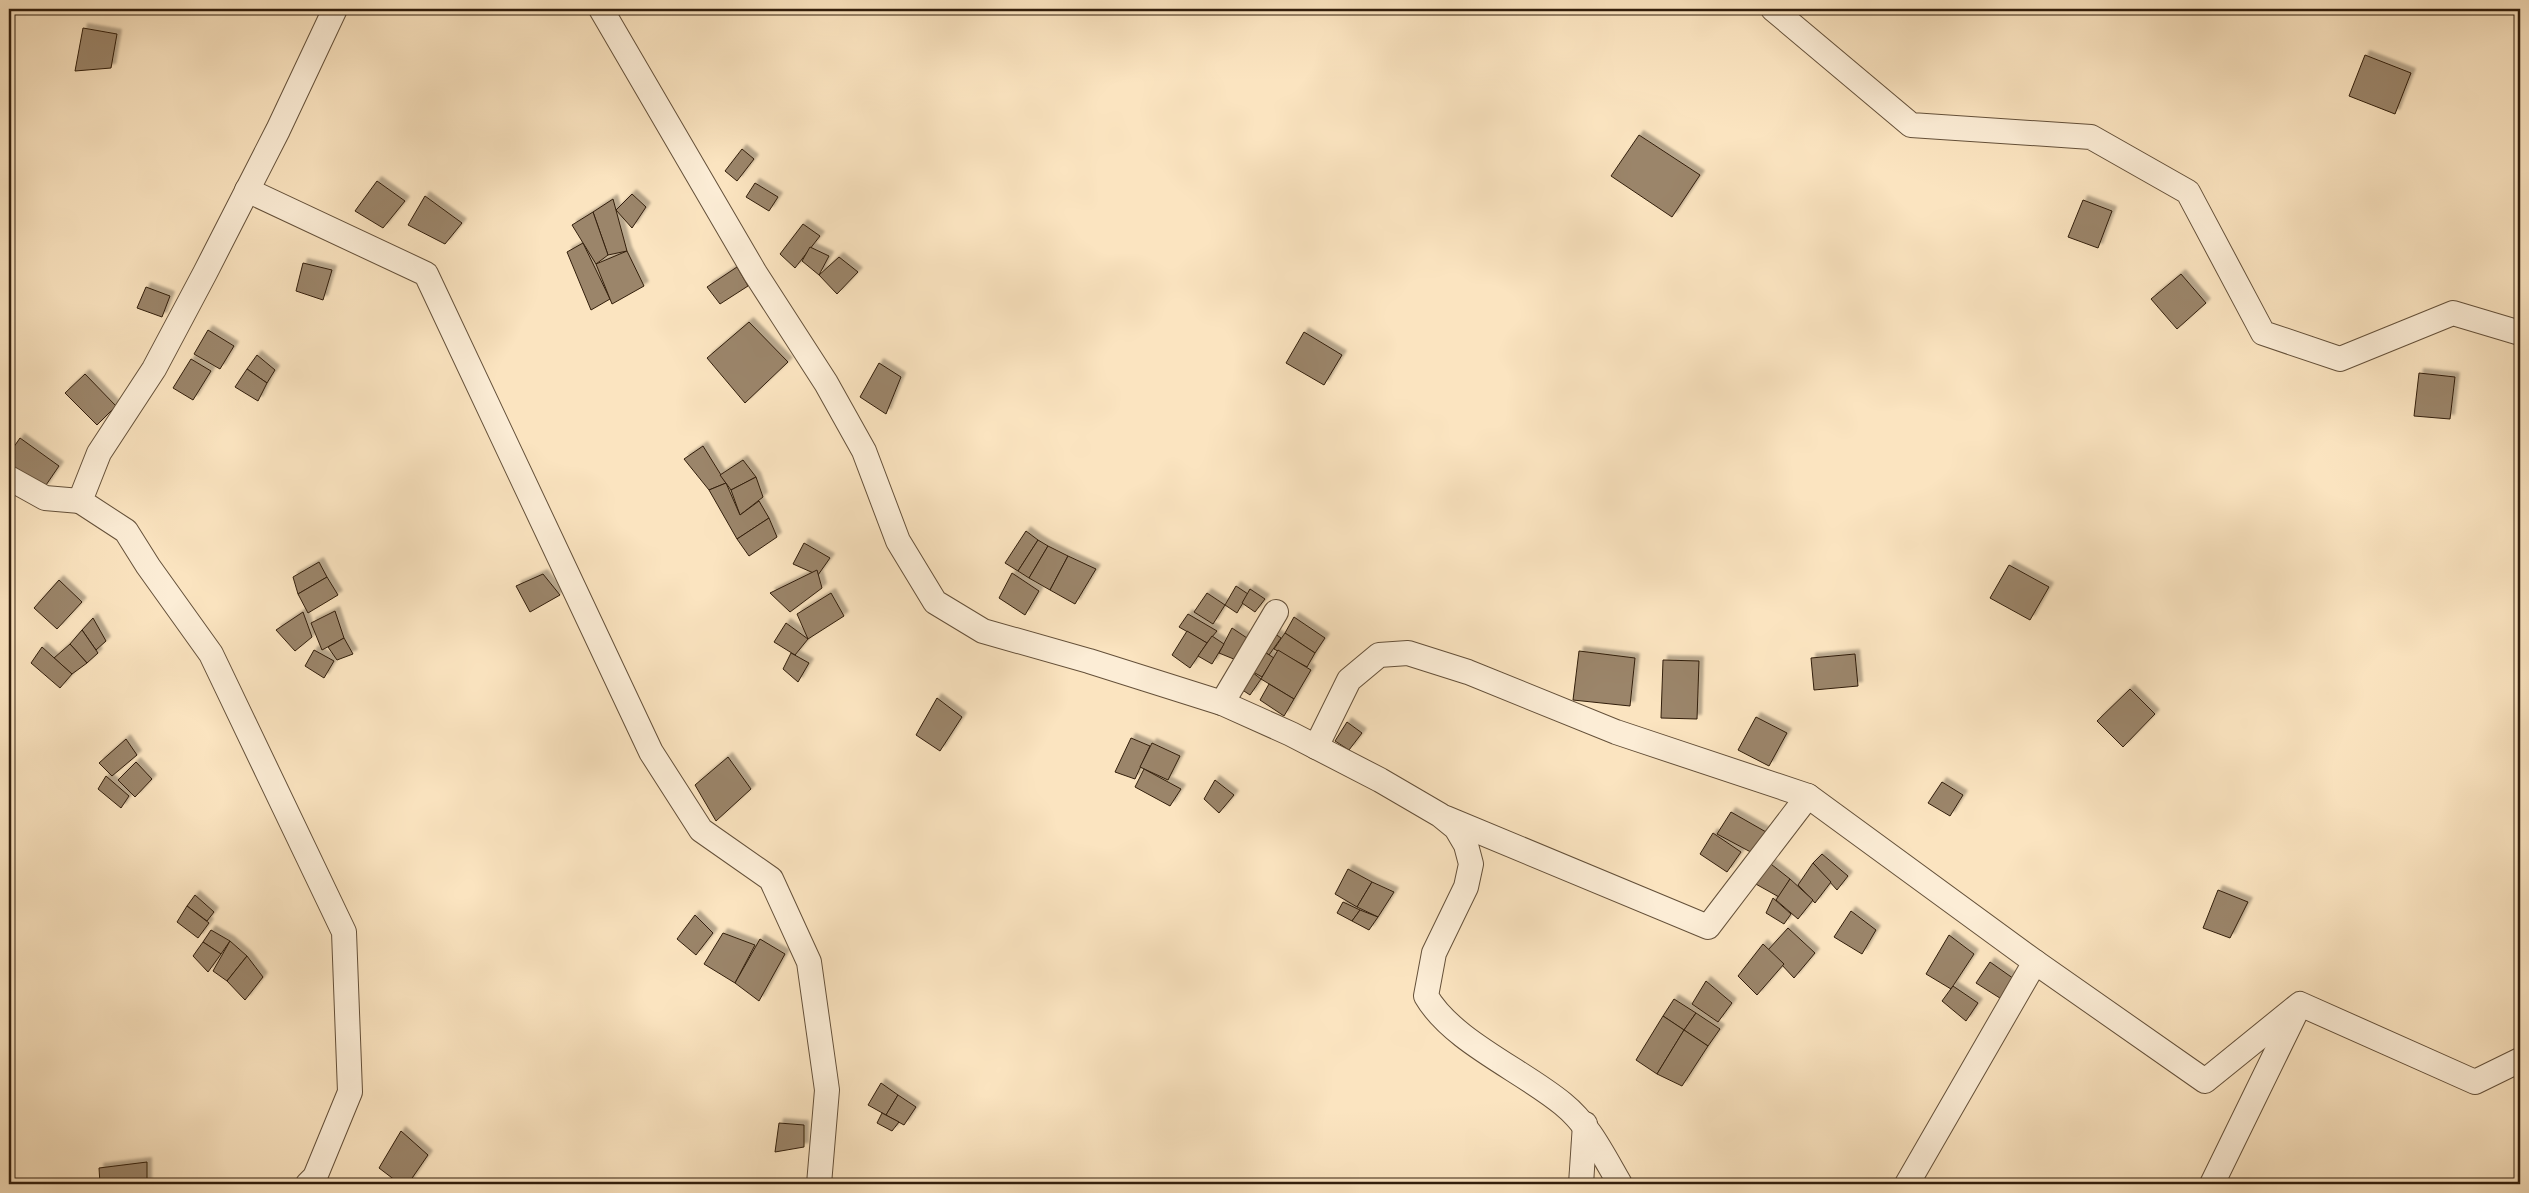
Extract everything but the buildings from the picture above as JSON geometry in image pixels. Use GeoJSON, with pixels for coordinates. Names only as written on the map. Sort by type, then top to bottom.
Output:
{"type":"FeatureCollection","features":[{"type":"Feature","properties":{"kind":"street"},"geometry":{"type":"LineString","coordinates":[[80,501],[99,453],[154,369],[247,190],[336,9]]}},
{"type":"Feature","properties":{"kind":"street"},"geometry":{"type":"LineString","coordinates":[[601,9],[755,273],[826,383],[864,451],[898,541],[935,602],[983,631],[1089,661],[1222,703],[1316,747],[1380,780],[1440,815],[1708,927],[1808,796]]}},
{"type":"Feature","properties":{"kind":"street"},"geometry":{"type":"LineString","coordinates":[[1773,9],[1911,125],[2091,137],[2188,192],[2263,333],[2340,359],[2452,313],[2520,333]]}},
{"type":"Feature","properties":{"kind":"street"},"geometry":{"type":"LineString","coordinates":[[247,190],[426,274],[651,752],[701,830],[771,879],[809,962],[827,1090],[818,1184]]}},
{"type":"Feature","properties":{"kind":"street"},"geometry":{"type":"LineString","coordinates":[[9,478],[45,498],[80,501],[126,532],[211,654],[344,932],[350,1092],[315,1177],[308,1184]]}},
{"type":"Feature","properties":{"kind":"street"},"geometry":{"type":"LineString","coordinates":[[1222,703],[1276,612]]}},
{"type":"Feature","properties":{"kind":"street"},"geometry":{"type":"LineString","coordinates":[[1316,747],[1349,680],[1379,655],[1408,653],[1468,672],[1616,732],[1808,796],[2035,962],[2206,1081],[2300,1004]]}},
{"type":"Feature","properties":{"kind":"street"},"geometry":{"type":"LineString","coordinates":[[1440,815],[1456,828],[1466,845],[1471,864],[1466,887],[1434,953],[1426,996],[1435,1012],[1471,1041],[1563,1104],[1585,1124],[1620,1184]]}},
{"type":"Feature","properties":{"kind":"street"},"geometry":{"type":"LineString","coordinates":[[1907,1184],[2035,962]]}},
{"type":"Feature","properties":{"kind":"street"},"geometry":{"type":"LineString","coordinates":[[2300,1004],[2475,1082],[2520,1060]]}},
{"type":"Feature","properties":{"kind":"street"},"geometry":{"type":"LineString","coordinates":[[2212,1184],[2300,1004]]}},
{"type":"Feature","properties":{"kind":"street"},"geometry":{"type":"LineString","coordinates":[[1581,1184],[1585,1124]]}}]}
